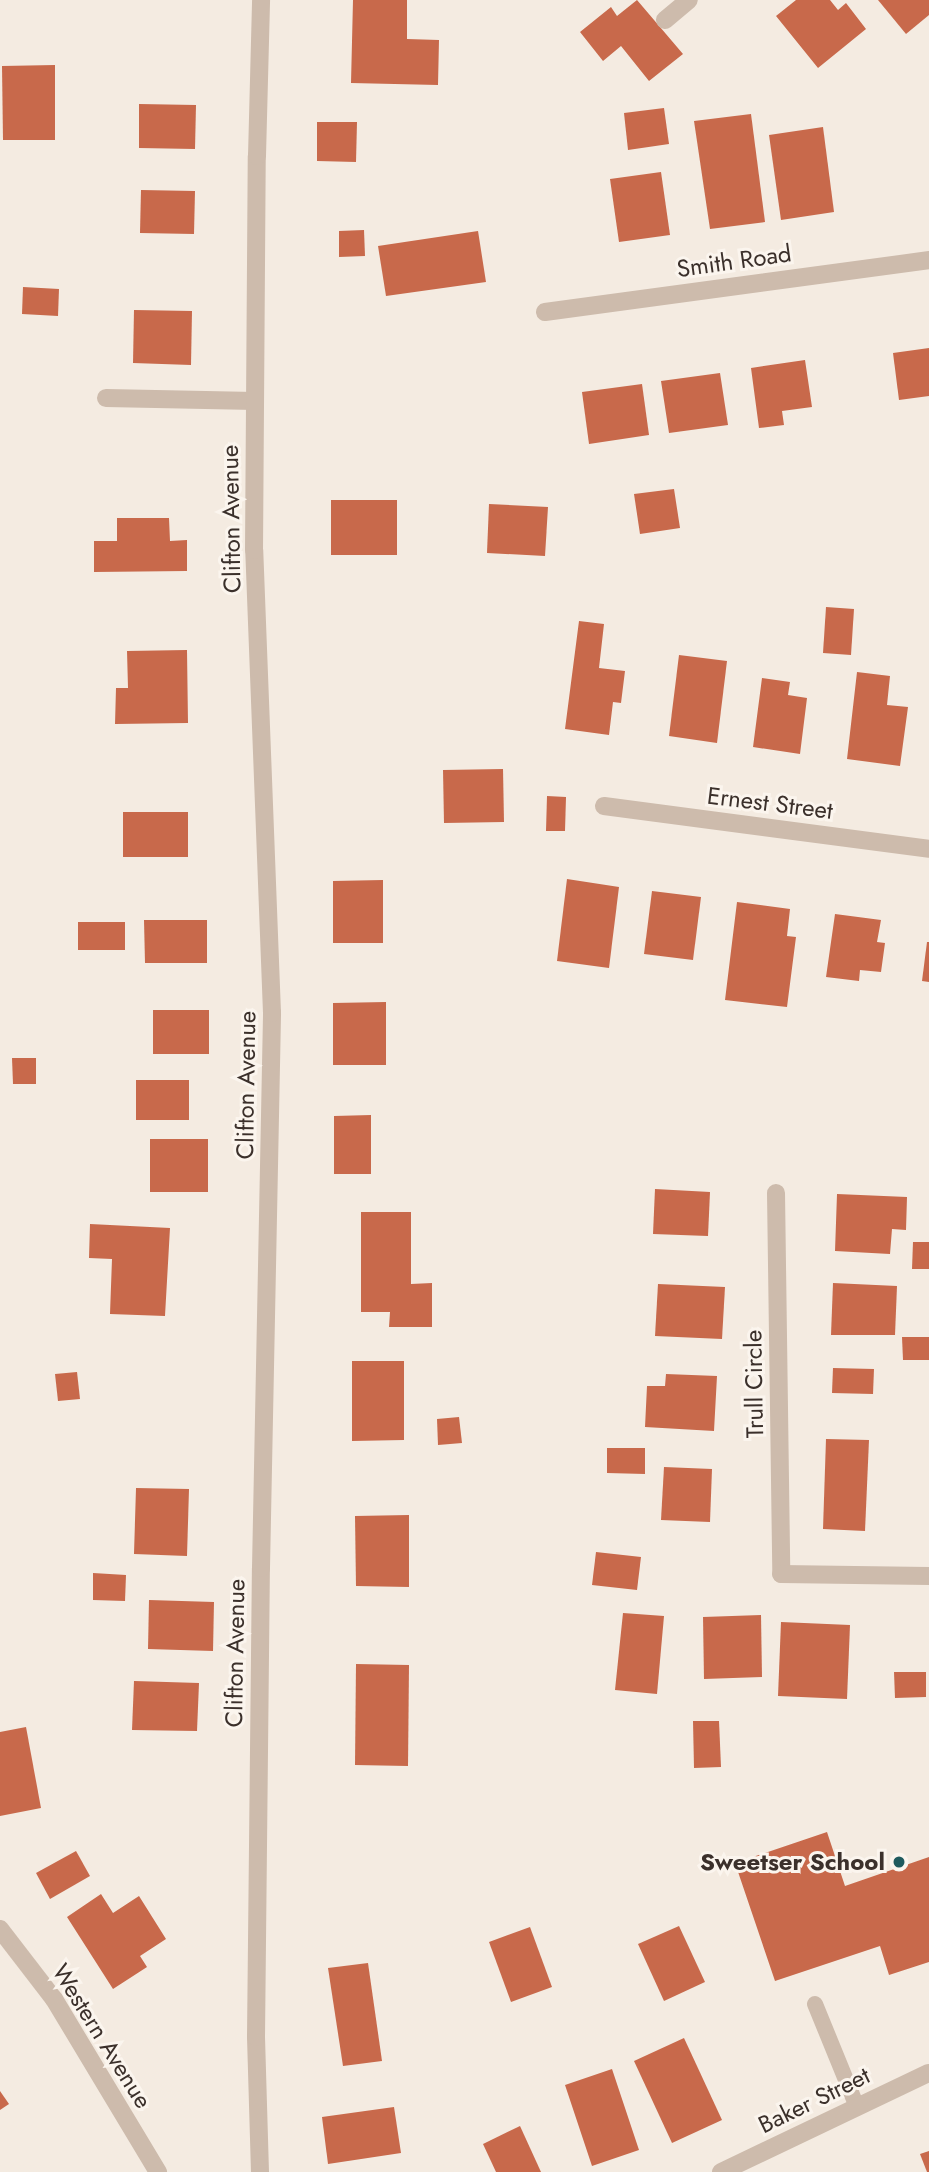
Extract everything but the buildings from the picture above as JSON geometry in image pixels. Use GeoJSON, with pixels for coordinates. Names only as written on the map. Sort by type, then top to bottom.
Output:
{"type":"FeatureCollection","features":[{"type":"Feature","properties":{"kind":"street","name":"Clifton Avenue"},"geometry":{"type":"LineString","coordinates":[[260,2172],[256,2038],[260,1595],[272,1013],[254,550],[261,0]]}},
{"type":"Feature","properties":{"kind":"street"},"geometry":{"type":"LineString","coordinates":[[665,20],[689,0]]}},
{"type":"Feature","properties":{"kind":"street","name":"Smith Road"},"geometry":{"type":"LineString","coordinates":[[545,312],[929,260]]}},
{"type":"Feature","properties":{"kind":"street"},"geometry":{"type":"LineString","coordinates":[[106,398],[255,401]]}},
{"type":"Feature","properties":{"kind":"street","name":"Ernest Street"},"geometry":{"type":"LineString","coordinates":[[604,806],[929,849]]}},
{"type":"Feature","properties":{"kind":"street","name":"Trull Circle"},"geometry":{"type":"LineString","coordinates":[[776,1193],[781,1574],[929,1576]]}},
{"type":"Feature","properties":{"kind":"street","name":"Western Avenue"},"geometry":{"type":"LineString","coordinates":[[0,1929],[54,1999],[158,2172]]}},
{"type":"Feature","properties":{"kind":"street","name":"Baker Street"},"geometry":{"type":"LineString","coordinates":[[721,2172],[929,2073]]}},
{"type":"Feature","properties":{"kind":"lane"},"geometry":{"type":"LineString","coordinates":[[815,2004],[857,2107]]}},
{"type":"Feature","properties":{"kind":"place","name":"Sweetser School"},"geometry":{"type":"Point","coordinates":[899,1862]}}]}
